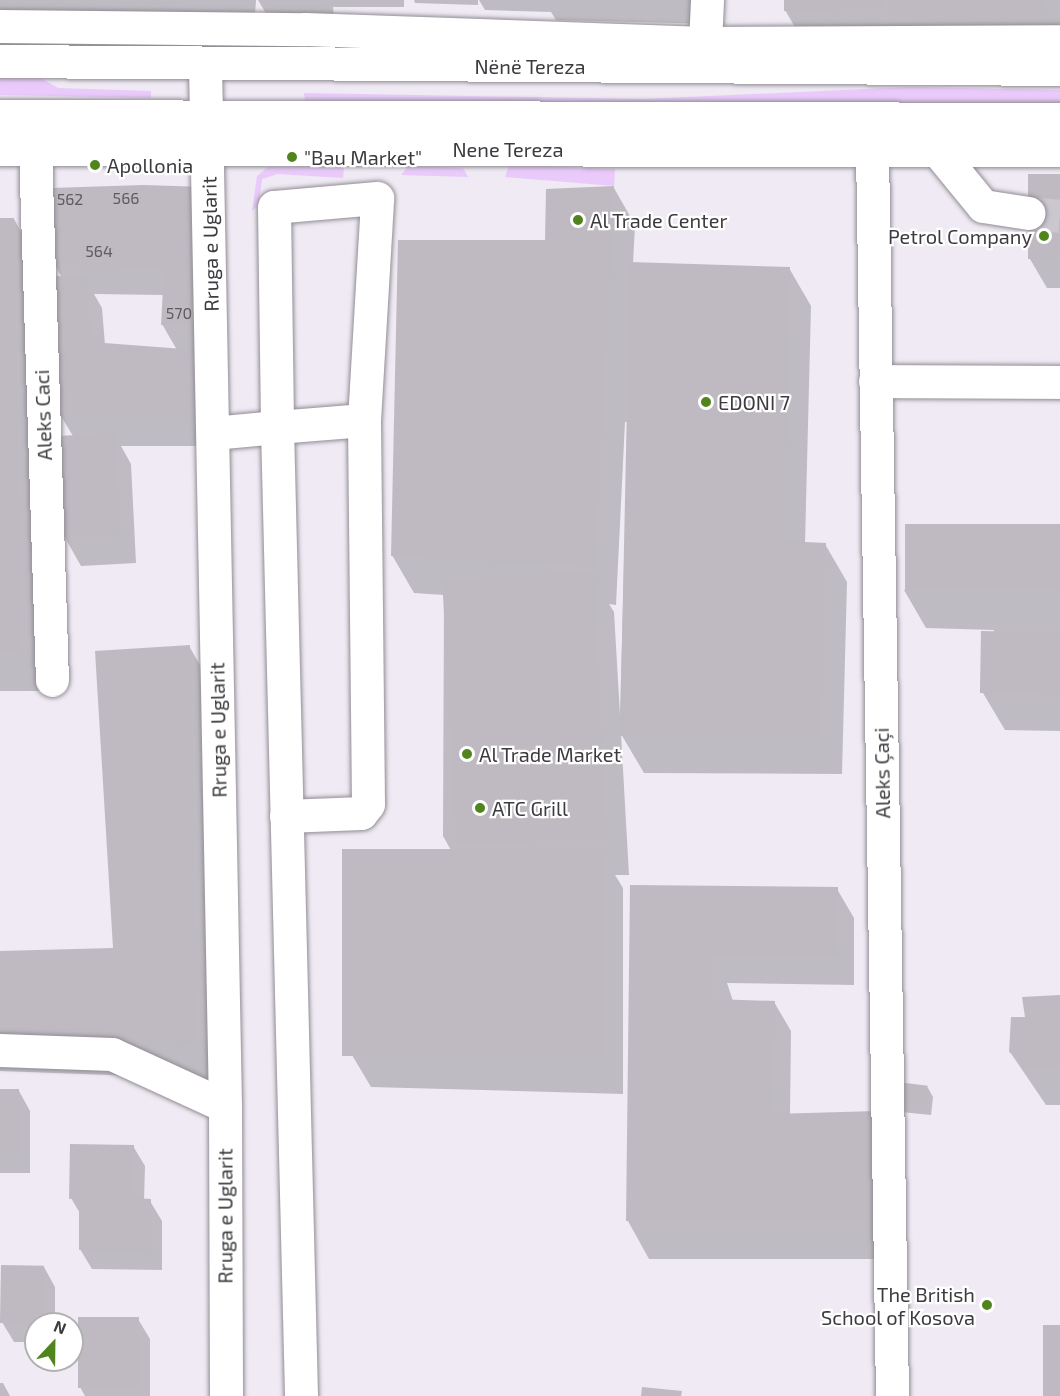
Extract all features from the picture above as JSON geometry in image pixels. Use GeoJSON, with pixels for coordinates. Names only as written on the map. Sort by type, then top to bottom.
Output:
{"type":"FeatureCollection","features":[{"type":"Feature","properties":{"kind":"main road"},"geometry":{"type":"LineString","coordinates":[[705,43],[707,0]]}},
{"type":"Feature","properties":{"kind":"main road"},"geometry":{"type":"LineString","coordinates":[[0,26],[305,29],[705,43],[1060,40]]}},
{"type":"Feature","properties":{"kind":"main road","name":"Nënë Tereza"},"geometry":{"type":"LineString","coordinates":[[0,61],[1060,69]]}},
{"type":"Feature","properties":{"kind":"main road","name":"Rruga e Uglarit"},"geometry":{"type":"LineString","coordinates":[[205,64],[225,1106],[226,1396]]}},
{"type":"Feature","properties":{"kind":"main road"},"geometry":{"type":"LineString","coordinates":[[0,116],[1060,119]]}},
{"type":"Feature","properties":{"kind":"main road"},"geometry":{"type":"LineString","coordinates":[[286,816],[361,813],[368,804],[364,420],[378,147]]}},
{"type":"Feature","properties":{"kind":"main road","name":"Nene Tereza"},"geometry":{"type":"LineString","coordinates":[[0,149],[208,151],[378,147],[494,161],[872,150]]}},
{"type":"Feature","properties":{"kind":"main road","name":"Aleks Caci"},"geometry":{"type":"LineString","coordinates":[[35,149],[52,680]]}},
{"type":"Feature","properties":{"kind":"main road"},"geometry":{"type":"LineString","coordinates":[[872,150],[1060,150]]}},
{"type":"Feature","properties":{"kind":"main road","name":"Aleks Çaçi"},"geometry":{"type":"LineString","coordinates":[[872,150],[892,1396]]}},
{"type":"Feature","properties":{"kind":"main road"},"geometry":{"type":"LineString","coordinates":[[938,151],[983,206],[1028,213]]}},
{"type":"Feature","properties":{"kind":"main road"},"geometry":{"type":"LineString","coordinates":[[301,1396],[277,427],[274,207],[377,198]]}},
{"type":"Feature","properties":{"kind":"main road"},"geometry":{"type":"LineString","coordinates":[[875,381],[1060,382]]}},
{"type":"Feature","properties":{"kind":"main road"},"geometry":{"type":"LineString","coordinates":[[213,433],[364,420]]}},
{"type":"Feature","properties":{"kind":"main road"},"geometry":{"type":"LineString","coordinates":[[0,1050],[112,1054],[225,1106]]}},
{"type":"Feature","properties":{"kind":"shaded area"},"geometry":{"type":"Polygon","coordinates":[[[0,73],[32,73],[58,88],[151,91],[151,98],[0,95],[0,73]]]}},
{"type":"Feature","properties":{"kind":"shaded area"},"geometry":{"type":"Polygon","coordinates":[[[910,87],[1060,90],[1060,107],[305,101],[304,93],[643,99],[910,87]]]}},
{"type":"Feature","properties":{"kind":"shaded area"},"geometry":{"type":"Polygon","coordinates":[[[509,165],[615,169],[614,186],[505,177],[509,165]]]}},
{"type":"Feature","properties":{"kind":"shaded area"},"geometry":{"type":"Polygon","coordinates":[[[330,166],[344,168],[343,178],[278,174],[262,179],[259,205],[252,211],[257,176],[268,167],[330,166]]]}},
{"type":"Feature","properties":{"kind":"shaded area"},"geometry":{"type":"Polygon","coordinates":[[[408,166],[463,168],[468,177],[401,175],[408,166]]]}},
{"type":"Feature","properties":{"kind":"building"},"geometry":{"type":"Polygon","coordinates":[[[784,0],[886,0],[886,8],[784,11],[784,0]]]}},
{"type":"Feature","properties":{"kind":"building"},"geometry":{"type":"Polygon","coordinates":[[[889,0],[1043,0],[1041,18],[966,19],[965,24],[890,17],[889,0]]]}},
{"type":"Feature","properties":{"kind":"building","name":"Petrol Company"},"geometry":{"type":"Polygon","coordinates":[[[1028,174],[1060,174],[1060,259],[1028,259],[1028,174]]]}},
{"type":"Feature","properties":{"kind":"building"},"geometry":{"type":"Polygon","coordinates":[[[143,185],[206,187],[195,326],[161,325],[164,269],[152,266],[53,265],[52,188],[143,185]]]}},
{"type":"Feature","properties":{"kind":"building"},"geometry":{"type":"Polygon","coordinates":[[[614,186],[595,567],[391,556],[398,240],[545,240],[546,189],[614,186]]]}},
{"type":"Feature","properties":{"kind":"building"},"geometry":{"type":"Polygon","coordinates":[[[0,218],[14,218],[22,653],[0,654],[0,218]]]}},
{"type":"Feature","properties":{"kind":"building"},"geometry":{"type":"Polygon","coordinates":[[[630,262],[790,267],[783,541],[826,543],[821,736],[620,736],[630,262]]]}},
{"type":"Feature","properties":{"kind":"building"},"geometry":{"type":"Polygon","coordinates":[[[54,276],[86,277],[91,342],[197,350],[199,416],[60,417],[54,276]]]}},
{"type":"Feature","properties":{"kind":"building"},"geometry":{"type":"Polygon","coordinates":[[[115,433],[120,534],[63,537],[58,436],[115,433]]]}},
{"type":"Feature","properties":{"kind":"building"},"geometry":{"type":"Polygon","coordinates":[[[905,524],[1060,524],[1060,590],[905,590],[905,524]]]}},
{"type":"Feature","properties":{"kind":"building"},"geometry":{"type":"Polygon","coordinates":[[[593,572],[607,838],[456,846],[442,580],[593,572]]]}},
{"type":"Feature","properties":{"kind":"building"},"geometry":{"type":"Polygon","coordinates":[[[981,631],[1060,632],[1059,694],[980,693],[981,631]]]}},
{"type":"Feature","properties":{"kind":"building"},"geometry":{"type":"Polygon","coordinates":[[[190,645],[198,1042],[0,1034],[0,951],[113,948],[95,651],[190,645]]]}},
{"type":"Feature","properties":{"kind":"building"},"geometry":{"type":"Polygon","coordinates":[[[342,849],[602,849],[602,1056],[342,1056],[342,849]]]}},
{"type":"Feature","properties":{"kind":"building"},"geometry":{"type":"Polygon","coordinates":[[[630,885],[838,887],[838,956],[712,954],[711,999],[775,1001],[772,1114],[877,1111],[879,1221],[626,1221],[630,885]]]}},
{"type":"Feature","properties":{"kind":"building"},"geometry":{"type":"Polygon","coordinates":[[[1060,995],[1060,1068],[1022,1067],[1019,1057],[1009,1052],[1011,1017],[1025,1017],[1022,997],[1060,995]]]}},
{"type":"Feature","properties":{"kind":"building"},"geometry":{"type":"Polygon","coordinates":[[[897,1082],[928,1086],[925,1106],[895,1102],[897,1082]]]}},
{"type":"Feature","properties":{"kind":"building"},"geometry":{"type":"Polygon","coordinates":[[[0,1089],[19,1089],[19,1153],[0,1153],[0,1089]]]}},
{"type":"Feature","properties":{"kind":"building"},"geometry":{"type":"Polygon","coordinates":[[[70,1144],[134,1145],[134,1198],[151,1199],[151,1250],[79,1250],[79,1198],[69,1199],[70,1144]]]}},
{"type":"Feature","properties":{"kind":"building"},"geometry":{"type":"Polygon","coordinates":[[[1,1265],[44,1266],[43,1312],[24,1312],[24,1323],[0,1323],[1,1265]]]}},
{"type":"Feature","properties":{"kind":"building"},"geometry":{"type":"Polygon","coordinates":[[[84,1317],[139,1317],[139,1388],[78,1388],[78,1372],[84,1372],[84,1317]]]}},
{"type":"Feature","properties":{"kind":"building"},"geometry":{"type":"Polygon","coordinates":[[[1043,1325],[1060,1325],[1060,1396],[1043,1396],[1043,1325]]]}},
{"type":"Feature","properties":{"kind":"building"},"geometry":{"type":"Polygon","coordinates":[[[642,1387],[682,1391],[681,1396],[641,1396],[642,1387]]]}},
{"type":"Feature","properties":{"kind":"tunnel"},"geometry":{"type":"LineString","coordinates":[[1028,213],[1060,216]]}},
{"type":"Feature","properties":{"kind":"place","name":"\"Bau Market\""},"geometry":{"type":"Point","coordinates":[292,157]}},
{"type":"Feature","properties":{"kind":"place","name":"Apollonia"},"geometry":{"type":"Point","coordinates":[95,165]}},
{"type":"Feature","properties":{"kind":"place","name":"Al Trade Center"},"geometry":{"type":"Point","coordinates":[578,220]}},
{"type":"Feature","properties":{"kind":"place","name":"Petrol Company"},"geometry":{"type":"Point","coordinates":[1044,236]}},
{"type":"Feature","properties":{"kind":"place","name":"EDONI 7"},"geometry":{"type":"Point","coordinates":[706,402]}},
{"type":"Feature","properties":{"kind":"place","name":"Al Trade Market"},"geometry":{"type":"Point","coordinates":[467,754]}},
{"type":"Feature","properties":{"kind":"place","name":"ATC Grill"},"geometry":{"type":"Point","coordinates":[480,808]}},
{"type":"Feature","properties":{"kind":"place","name":"The British School of Kosova"},"geometry":{"type":"Point","coordinates":[987,1305]}}]}
